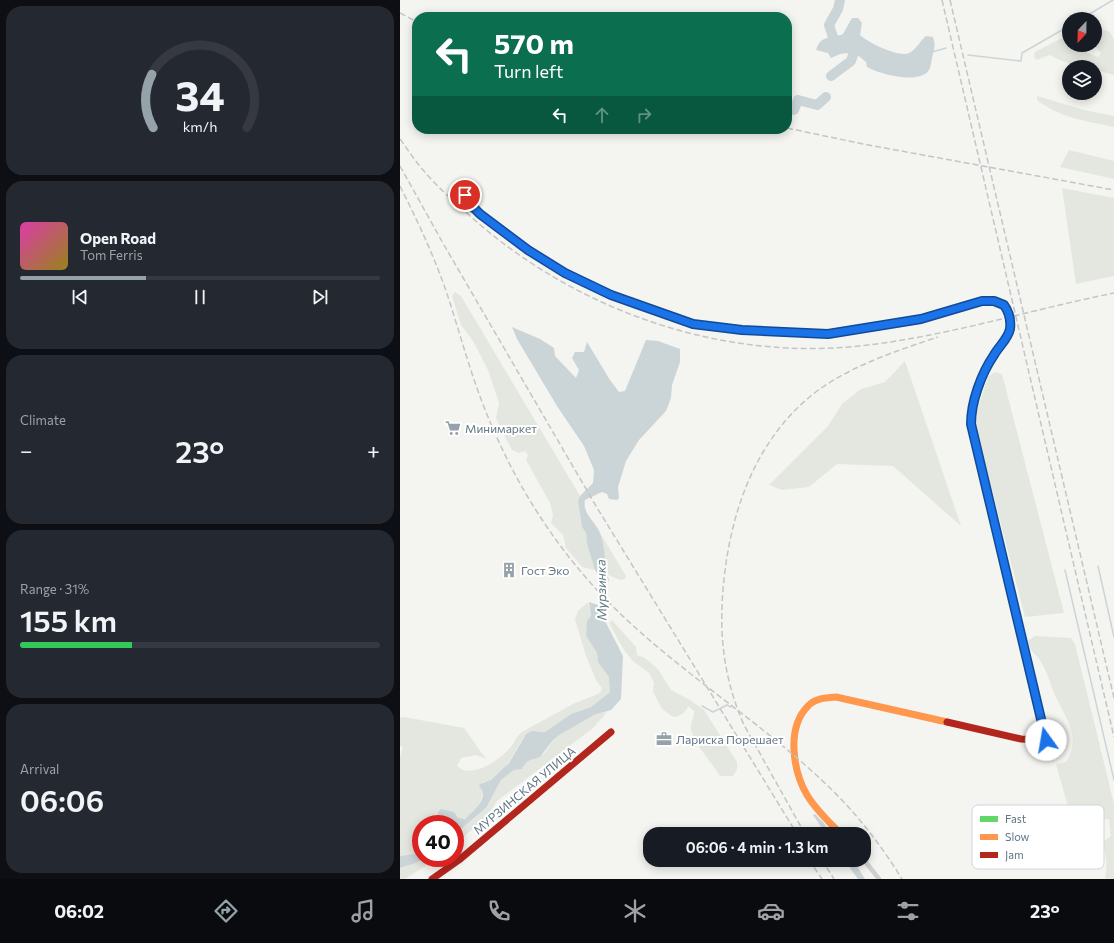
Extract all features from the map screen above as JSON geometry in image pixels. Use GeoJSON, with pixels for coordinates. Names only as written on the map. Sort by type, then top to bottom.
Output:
{"type":"FeatureCollection","features":[{"type":"Feature","properties":{"kind":"street"},"geometry":{"type":"LineString","coordinates":[[465,195],[467,201],[480,214],[528,250],[565,273],[611,295],[693,324],[742,330],[828,334],[921,319],[982,301],[998,302],[1006,308],[1010,323],[1008,333],[992,358],[985,373],[972,409],[971,424],[1046,740],[1021,739],[836,696],[816,698],[809,703],[800,717],[795,742],[795,761],[799,779],[809,799],[835,827]]}},
{"type":"Feature","properties":{"kind":"street","name":"МУРЗИНСКАЯ УЛИЦА"},"geometry":{"type":"LineString","coordinates":[[432,879],[459,860],[611,732]]}},
{"type":"Feature","properties":{"kind":"street"},"geometry":{"type":"LineString","coordinates":[[870,867],[879,879]]}},
{"type":"Feature","properties":{"kind":"shaded area"},"geometry":{"type":"Polygon","coordinates":[[[1102,29],[1110,32],[1114,40],[1114,75],[1102,72],[1102,60],[1062,61],[1050,55],[1036,60],[1034,56],[1035,52],[1062,38],[1062,52],[1086,52],[1098,57],[1101,53],[1102,29]]]}},
{"type":"Feature","properties":{"kind":"shaded area"},"geometry":{"type":"Polygon","coordinates":[[[1037,96],[1084,110],[1114,116],[1114,127],[1083,121],[1064,115],[1037,100],[1037,96]]]}},
{"type":"Feature","properties":{"kind":"shaded area"},"geometry":{"type":"Polygon","coordinates":[[[1069,150],[1114,161],[1114,179],[1060,167],[1069,150]]]}},
{"type":"Feature","properties":{"kind":"shaded area"},"geometry":{"type":"Polygon","coordinates":[[[1062,188],[1114,198],[1114,276],[1076,284],[1062,188]]]}},
{"type":"Feature","properties":{"kind":"shaded area"},"geometry":{"type":"Polygon","coordinates":[[[455,292],[461,296],[580,496],[578,501],[582,527],[586,533],[587,544],[595,570],[582,567],[566,548],[563,535],[551,523],[553,515],[550,503],[526,460],[528,455],[525,451],[519,453],[512,450],[503,433],[496,418],[499,403],[488,370],[473,341],[461,325],[452,296],[455,292]]]}},
{"type":"Feature","properties":{"kind":"shaded area"},"geometry":{"type":"Polygon","coordinates":[[[905,361],[961,526],[893,466],[837,464],[809,487],[782,490],[769,485],[828,426],[842,404],[861,389],[885,382],[905,361]]]}},
{"type":"Feature","properties":{"kind":"shaded area"},"geometry":{"type":"Polygon","coordinates":[[[995,372],[1002,374],[1064,613],[1025,617],[974,420],[988,377],[995,372]]]}},
{"type":"Feature","properties":{"kind":"shaded area"},"geometry":{"type":"Polygon","coordinates":[[[600,533],[626,576],[625,579],[620,580],[606,574],[600,533]]]}},
{"type":"Feature","properties":{"kind":"shaded area"},"geometry":{"type":"Polygon","coordinates":[[[588,602],[591,616],[587,621],[586,636],[597,653],[598,662],[610,677],[610,692],[591,707],[571,714],[545,732],[538,731],[526,734],[503,770],[497,776],[483,782],[480,787],[483,789],[482,798],[474,811],[467,818],[464,819],[464,815],[412,815],[412,854],[400,856],[400,757],[403,747],[400,746],[400,718],[404,717],[464,728],[486,759],[476,755],[461,758],[457,766],[463,770],[470,771],[477,770],[492,763],[513,745],[522,732],[573,704],[600,693],[602,688],[596,680],[586,656],[575,619],[578,611],[588,602]]]}},
{"type":"Feature","properties":{"kind":"shaded area"},"geometry":{"type":"Polygon","coordinates":[[[612,620],[636,647],[637,655],[645,658],[658,669],[671,690],[690,700],[704,710],[737,762],[737,769],[733,776],[720,776],[695,740],[691,729],[694,711],[688,706],[682,714],[673,717],[662,709],[653,692],[654,683],[649,673],[633,661],[624,650],[609,623],[612,620]]]}},
{"type":"Feature","properties":{"kind":"shaded area"},"geometry":{"type":"Polygon","coordinates":[[[1035,636],[1071,638],[1075,644],[1114,804],[1114,879],[1105,878],[1106,860],[1104,841],[1111,836],[1109,819],[1104,820],[1104,805],[1068,805],[1056,764],[1066,762],[1071,753],[1073,744],[1072,735],[1067,718],[1054,693],[1045,669],[1032,651],[1028,641],[1035,636]]]}},
{"type":"Feature","properties":{"kind":"shaded area"},"geometry":{"type":"Polygon","coordinates":[[[607,712],[593,728],[497,801],[487,817],[464,836],[464,826],[486,808],[501,780],[514,770],[523,768],[526,762],[545,753],[554,739],[565,730],[601,713],[607,712]]]}},
{"type":"Feature","properties":{"kind":"shaded area"},"geometry":{"type":"Polygon","coordinates":[[[412,864],[412,867],[424,867],[405,879],[400,879],[400,868],[412,864]]]}},
{"type":"Feature","properties":{"kind":"water"},"geometry":{"type":"Polygon","coordinates":[[[852,18],[858,18],[862,23],[860,35],[876,45],[898,53],[909,53],[926,36],[933,37],[934,48],[929,70],[917,77],[899,77],[880,73],[867,67],[866,62],[854,52],[840,54],[831,58],[828,53],[816,50],[823,39],[843,34],[852,18]]]}},
{"type":"Feature","properties":{"kind":"water"},"geometry":{"type":"Polygon","coordinates":[[[512,327],[540,339],[554,348],[555,356],[576,378],[579,370],[572,358],[575,352],[584,352],[587,342],[619,392],[625,391],[646,340],[658,341],[680,349],[680,362],[672,385],[671,398],[666,411],[639,440],[626,461],[618,487],[619,498],[617,500],[609,499],[607,494],[602,492],[585,500],[587,514],[600,533],[604,548],[606,574],[609,579],[602,601],[603,617],[623,656],[621,699],[611,710],[594,715],[559,735],[553,740],[540,757],[528,761],[522,769],[514,770],[501,780],[486,808],[464,826],[464,819],[480,804],[482,799],[483,795],[479,786],[480,784],[491,780],[509,763],[526,734],[532,731],[545,732],[571,714],[591,707],[610,692],[609,677],[598,662],[597,653],[586,636],[587,621],[591,616],[589,602],[598,605],[600,603],[600,578],[595,570],[587,544],[586,533],[582,527],[578,501],[580,496],[593,483],[594,470],[584,446],[557,406],[517,339],[512,327]]]}},
{"type":"Feature","properties":{"kind":"water"},"geometry":{"type":"Polygon","coordinates":[[[441,809],[454,812],[456,815],[438,815],[438,812],[441,809]]]}},
{"type":"Feature","properties":{"kind":"water"},"geometry":{"type":"Polygon","coordinates":[[[815,814],[826,827],[821,827],[813,815],[815,814]]]}},
{"type":"Feature","properties":{"kind":"water"},"geometry":{"type":"Polygon","coordinates":[[[412,854],[412,864],[400,868],[400,856],[412,854]]]}},
{"type":"Feature","properties":{"kind":"water"},"geometry":{"type":"Polygon","coordinates":[[[849,867],[857,867],[865,879],[858,879],[849,867]]]}},
{"type":"Feature","properties":{"kind":"waterway","name":"Мурзинка"},"geometry":{"type":"LineString","coordinates":[[831,76],[851,61],[854,52],[837,40],[832,40],[833,37],[829,25],[838,9],[840,0]]}},
{"type":"Feature","properties":{"kind":"waterway"},"geometry":{"type":"LineString","coordinates":[[1093,12],[1113,0]]}},
{"type":"Feature","properties":{"kind":"waterway"},"geometry":{"type":"LineString","coordinates":[[968,55],[1021,61],[1022,53],[1062,30]]}},
{"type":"Feature","properties":{"kind":"waterway"},"geometry":{"type":"LineString","coordinates":[[932,52],[946,48]]}},
{"type":"Feature","properties":{"kind":"waterway","name":"Мурзинка"},"geometry":{"type":"LineString","coordinates":[[794,110],[798,100],[817,105],[826,97]]}},
{"type":"Feature","properties":{"kind":"waterway"},"geometry":{"type":"LineString","coordinates":[[1098,566],[1114,637]]}},
{"type":"Feature","properties":{"kind":"waterway"},"geometry":{"type":"LineString","coordinates":[[1065,570],[1114,780]]}},
{"type":"Feature","properties":{"kind":"waterway"},"geometry":{"type":"LineString","coordinates":[[702,706],[713,712],[727,705],[731,707]]}},
{"type":"Feature","properties":{"kind":"railway"},"geometry":{"type":"LineString","coordinates":[[942,0],[1114,737]]}},
{"type":"Feature","properties":{"kind":"railway"},"geometry":{"type":"LineString","coordinates":[[950,0],[1114,698]]}},
{"type":"Feature","properties":{"kind":"railway"},"geometry":{"type":"LineString","coordinates":[[400,13],[412,19]]}},
{"type":"Feature","properties":{"kind":"railway"},"geometry":{"type":"LineString","coordinates":[[792,129],[863,144],[1114,190]]}},
{"type":"Feature","properties":{"kind":"railway"},"geometry":{"type":"LineString","coordinates":[[400,139],[429,177],[469,215],[510,248],[554,277],[601,302],[650,321],[701,336],[753,345],[806,349],[859,346],[891,342],[955,330],[1114,293]]}},
{"type":"Feature","properties":{"kind":"railway"},"geometry":{"type":"LineString","coordinates":[[400,166],[444,245],[596,506],[793,827]]}},
{"type":"Feature","properties":{"kind":"railway"},"geometry":{"type":"LineString","coordinates":[[400,186],[421,229],[439,273],[479,394],[500,445],[521,486],[559,544],[588,580],[615,609],[644,636],[799,759],[828,786],[868,830],[902,879]]}},
{"type":"Feature","properties":{"kind":"railway"},"geometry":{"type":"LineString","coordinates":[[801,827],[744,725],[730,685],[723,645],[722,605],[726,563],[737,514],[745,490],[767,446],[781,426],[817,391],[860,366],[891,353],[938,337]]}},
{"type":"Feature","properties":{"kind":"railway"},"geometry":{"type":"LineString","coordinates":[[814,867],[822,879]]}},
{"type":"Feature","properties":{"kind":"railway"},"geometry":{"type":"LineString","coordinates":[[826,867],[834,879]]}},
{"type":"Feature","properties":{"kind":"traffic: fast"},"geometry":{"type":"LineString","coordinates":[[465,195],[475,210],[484,218],[556,268],[607,293],[679,319]]}},
{"type":"Feature","properties":{"kind":"traffic: fast"},"geometry":{"type":"LineString","coordinates":[[863,328],[921,319],[983,301],[1002,303],[1009,315],[1010,329],[987,368],[972,410]]}},
{"type":"Feature","properties":{"kind":"traffic: slow"},"geometry":{"type":"LineString","coordinates":[[972,410],[971,424],[1023,644]]}},
{"type":"Feature","properties":{"kind":"traffic: slow"},"geometry":{"type":"LineString","coordinates":[[834,827],[814,806],[807,795],[802,785],[795,762],[794,738],[797,726],[801,715],[811,703],[825,698],[836,697],[947,722]]}},
{"type":"Feature","properties":{"kind":"traffic: jam"},"geometry":{"type":"LineString","coordinates":[[679,319],[693,324],[742,330],[828,334],[863,328]]}},
{"type":"Feature","properties":{"kind":"traffic: jam"},"geometry":{"type":"LineString","coordinates":[[947,722],[1021,739],[1046,740],[1023,644]]}},
{"type":"Feature","properties":{"kind":"traffic: jam"},"geometry":{"type":"LineString","coordinates":[[432,879],[459,860],[611,732]]}},
{"type":"Feature","properties":{"kind":"place","name":"Минимаркет"},"geometry":{"type":"Point","coordinates":[453,428]}},
{"type":"Feature","properties":{"kind":"place","name":"Гост Эко"},"geometry":{"type":"Point","coordinates":[509,570]}},
{"type":"Feature","properties":{"kind":"place","name":"Лариска Порешает"},"geometry":{"type":"Point","coordinates":[664,739]}},
{"type":"Feature","properties":{"kind":"route"},"geometry":{"type":"LineString","coordinates":[[465,195],[467,201],[480,214],[528,250],[565,273],[611,295],[693,324],[719,328],[798,334],[836,334],[935,316],[976,302],[994,301],[1002,303],[1010,318],[1010,328],[1005,340],[994,355],[985,373],[972,409],[971,424],[976,452],[1031,673],[1046,740]]}}]}
